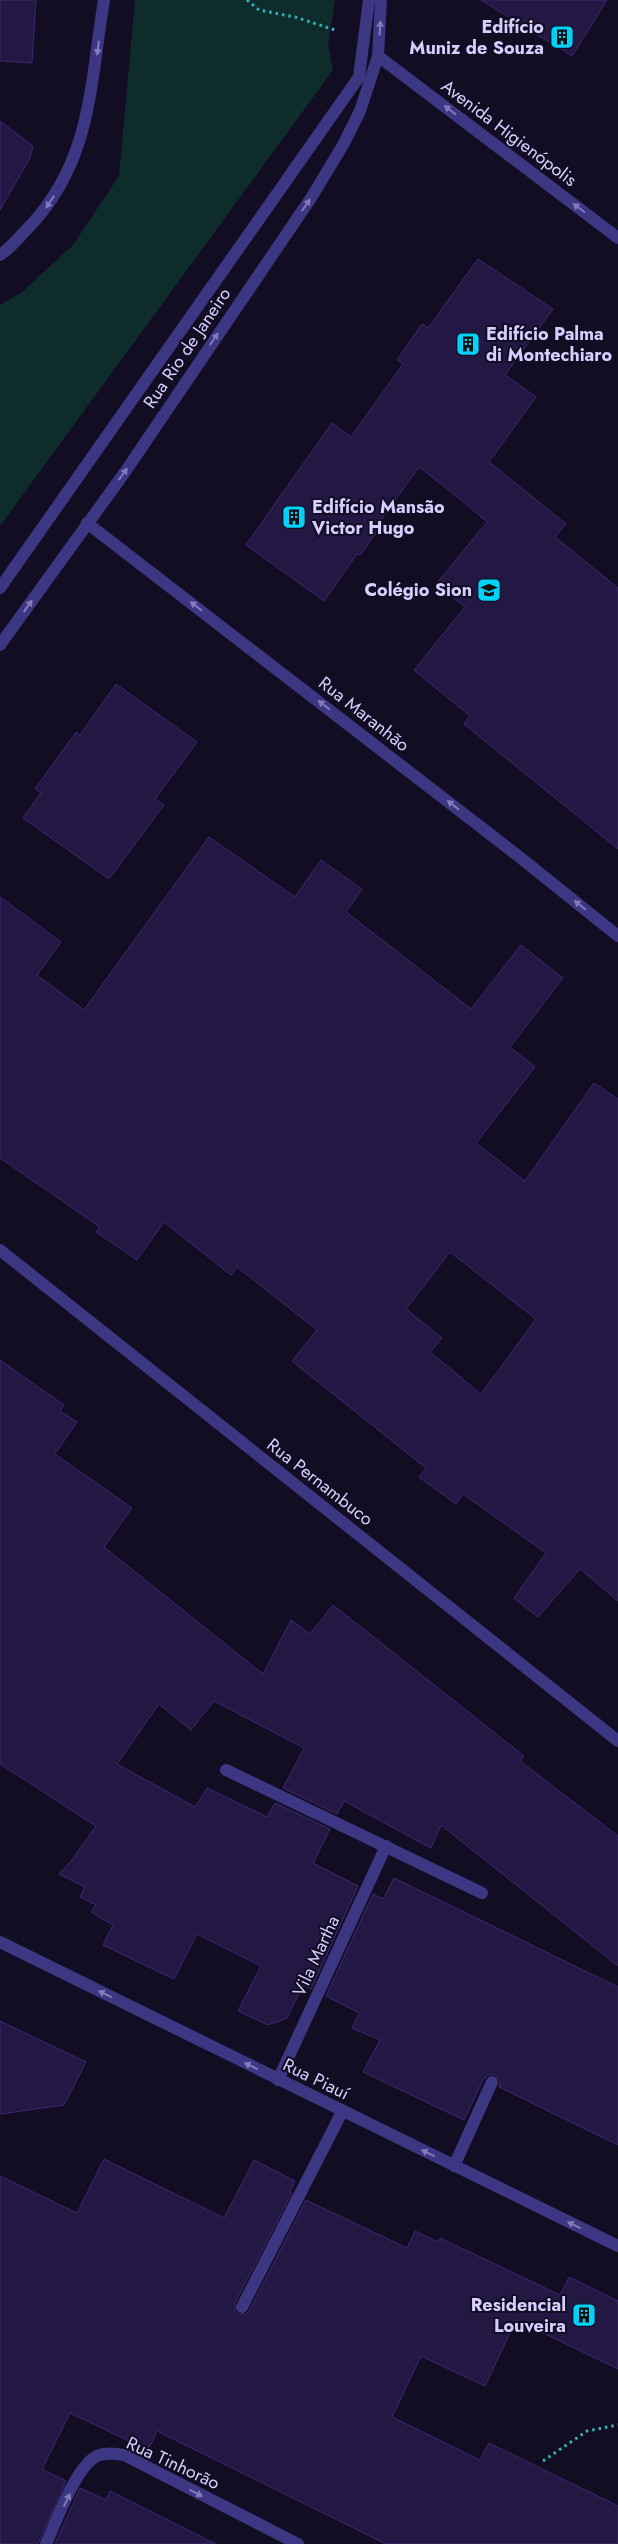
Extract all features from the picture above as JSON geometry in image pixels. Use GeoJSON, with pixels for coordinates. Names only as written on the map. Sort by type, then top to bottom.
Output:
{"type":"FeatureCollection","features":[{"type":"Feature","properties":{"kind":"street"},"geometry":{"type":"LineString","coordinates":[[0,255],[44,212],[68,174],[85,124],[95,72],[104,0]]}},
{"type":"Feature","properties":{"kind":"street"},"geometry":{"type":"LineString","coordinates":[[0,588],[359,77],[369,0]]}},
{"type":"Feature","properties":{"kind":"street","name":"Rua Rio de Janeiro"},"geometry":{"type":"LineString","coordinates":[[0,646],[130,464],[315,190],[343,145],[360,111],[378,56],[381,0]]}},
{"type":"Feature","properties":{"kind":"street","name":"Avenida Higienópolis"},"geometry":{"type":"LineString","coordinates":[[378,56],[618,238]]}},
{"type":"Feature","properties":{"kind":"street","name":"Rua Maranhão"},"geometry":{"type":"LineString","coordinates":[[87,523],[517,854],[618,936]]}},
{"type":"Feature","properties":{"kind":"street","name":"Rua Pernambuco"},"geometry":{"type":"LineString","coordinates":[[0,1250],[618,1741]]}},
{"type":"Feature","properties":{"kind":"street"},"geometry":{"type":"LineString","coordinates":[[226,1770],[482,1893]]}},
{"type":"Feature","properties":{"kind":"street","name":"Vila Martha"},"geometry":{"type":"LineString","coordinates":[[278,2080],[386,1846]]}},
{"type":"Feature","properties":{"kind":"street","name":"Rua Piauí"},"geometry":{"type":"LineString","coordinates":[[0,1942],[342,2112],[618,2246]]}},
{"type":"Feature","properties":{"kind":"street"},"geometry":{"type":"LineString","coordinates":[[454,2166],[492,2082]]}},
{"type":"Feature","properties":{"kind":"street"},"geometry":{"type":"LineString","coordinates":[[242,2307],[342,2112]]}},
{"type":"Feature","properties":{"kind":"street","name":"Rua Tinhorão"},"geometry":{"type":"LineString","coordinates":[[46,2544],[80,2474],[88,2463],[97,2456],[109,2453],[124,2455],[298,2544]]}},
{"type":"Feature","properties":{"kind":"path"},"geometry":{"type":"LineString","coordinates":[[247,0],[260,10],[295,17],[335,30],[359,77]]}},
{"type":"Feature","properties":{"kind":"path"},"geometry":{"type":"LineString","coordinates":[[543,2462],[587,2431],[618,2425]]}},
{"type":"Feature","properties":{"kind":"green space"},"geometry":{"type":"Polygon","coordinates":[[[135,0],[335,0],[328,44],[333,70],[0,526],[0,305],[22,292],[73,245],[119,176],[135,0]]]}},
{"type":"Feature","properties":{"kind":"building"},"geometry":{"type":"Polygon","coordinates":[[[0,0],[36,0],[32,63],[0,61],[0,0]]]}},
{"type":"Feature","properties":{"kind":"building","name":"Edifício Muniz de Souza"},"geometry":{"type":"Polygon","coordinates":[[[481,0],[607,0],[572,56],[481,0]]]}},
{"type":"Feature","properties":{"kind":"building"},"geometry":{"type":"Polygon","coordinates":[[[0,121],[33,146],[30,158],[0,210],[0,121]]]}},
{"type":"Feature","properties":{"kind":"building"},"geometry":{"type":"Polygon","coordinates":[[[478,259],[553,309],[505,375],[536,397],[489,462],[566,524],[555,537],[618,588],[618,849],[464,724],[470,716],[414,670],[465,607],[436,584],[487,522],[450,491],[419,467],[376,527],[379,529],[360,555],[357,554],[324,601],[246,545],[332,423],[351,437],[403,364],[397,360],[422,324],[428,328],[478,259]]]}},
{"type":"Feature","properties":{"kind":"building"},"geometry":{"type":"Polygon","coordinates":[[[116,684],[197,742],[155,799],[164,805],[109,879],[23,818],[41,793],[35,789],[76,732],[80,735],[116,684]]]}},
{"type":"Feature","properties":{"kind":"building"},"geometry":{"type":"Polygon","coordinates":[[[209,837],[295,897],[321,860],[362,889],[346,912],[471,1009],[521,945],[563,978],[510,1047],[535,1067],[476,1143],[525,1181],[594,1083],[618,1099],[618,1601],[580,1569],[538,1617],[514,1598],[546,1553],[463,1494],[456,1504],[419,1477],[426,1468],[292,1361],[317,1330],[237,1267],[231,1275],[164,1222],[137,1260],[96,1232],[100,1227],[0,1158],[0,897],[61,942],[37,975],[84,1010],[209,837]],[[450,1252],[406,1309],[442,1338],[430,1352],[481,1394],[536,1319],[450,1252]]]}},
{"type":"Feature","properties":{"kind":"building"},"geometry":{"type":"Polygon","coordinates":[[[0,1360],[64,1405],[60,1411],[77,1422],[55,1454],[132,1508],[104,1547],[263,1674],[291,1620],[310,1634],[333,1605],[524,1756],[520,1761],[618,1836],[618,1966],[441,1825],[431,1848],[344,1801],[337,1814],[283,1788],[304,1748],[214,1701],[191,1730],[159,1704],[117,1764],[195,1807],[207,1788],[267,1817],[275,1803],[330,1829],[313,1863],[358,1886],[311,1989],[303,1985],[287,2018],[268,2025],[238,2011],[261,1966],[197,1934],[174,1979],[103,1945],[113,1925],[91,1912],[96,1905],[80,1897],[85,1887],[59,1874],[72,1860],[96,1826],[0,1764],[0,1360]]]}},
{"type":"Feature","properties":{"kind":"building"},"geometry":{"type":"Polygon","coordinates":[[[394,1878],[618,1987],[618,2145],[499,2087],[500,2081],[495,2074],[488,2075],[483,2080],[464,2120],[363,2072],[380,2040],[352,2028],[359,2013],[326,1996],[373,1894],[383,1899],[394,1878]]]}},
{"type":"Feature","properties":{"kind":"building"},"geometry":{"type":"Polygon","coordinates":[[[0,2021],[86,2062],[64,2105],[0,2114],[0,2021]]]}},
{"type":"Feature","properties":{"kind":"building"},"geometry":{"type":"Polygon","coordinates":[[[104,2159],[224,2218],[254,2160],[295,2181],[290,2192],[292,2193],[235,2303],[235,2311],[239,2314],[246,2314],[249,2311],[306,2200],[407,2248],[415,2231],[438,2242],[440,2238],[560,2295],[569,2277],[618,2301],[618,2369],[516,2320],[485,2386],[421,2356],[392,2417],[480,2460],[489,2443],[618,2506],[618,2544],[386,2544],[157,2431],[148,2450],[70,2413],[42,2469],[66,2481],[38,2544],[0,2544],[0,2176],[77,2213],[104,2159]]]}},
{"type":"Feature","properties":{"kind":"building"},"geometry":{"type":"Polygon","coordinates":[[[80,2488],[106,2500],[110,2491],[216,2544],[55,2544],[80,2488]]]}},
{"type":"Feature","properties":{"kind":"place","name":"Edifício Muniz de Souza"},"geometry":{"type":"Point","coordinates":[562,37]}},
{"type":"Feature","properties":{"kind":"place","name":"Edifício Palma di Montechiaro"},"geometry":{"type":"Point","coordinates":[468,344]}},
{"type":"Feature","properties":{"kind":"place","name":"Edifício Mansão Victor Hugo"},"geometry":{"type":"Point","coordinates":[294,517]}},
{"type":"Feature","properties":{"kind":"place","name":"Colégio Sion"},"geometry":{"type":"Point","coordinates":[489,590]}},
{"type":"Feature","properties":{"kind":"place","name":"Residencial Louveira"},"geometry":{"type":"Point","coordinates":[584,2315]}}]}
